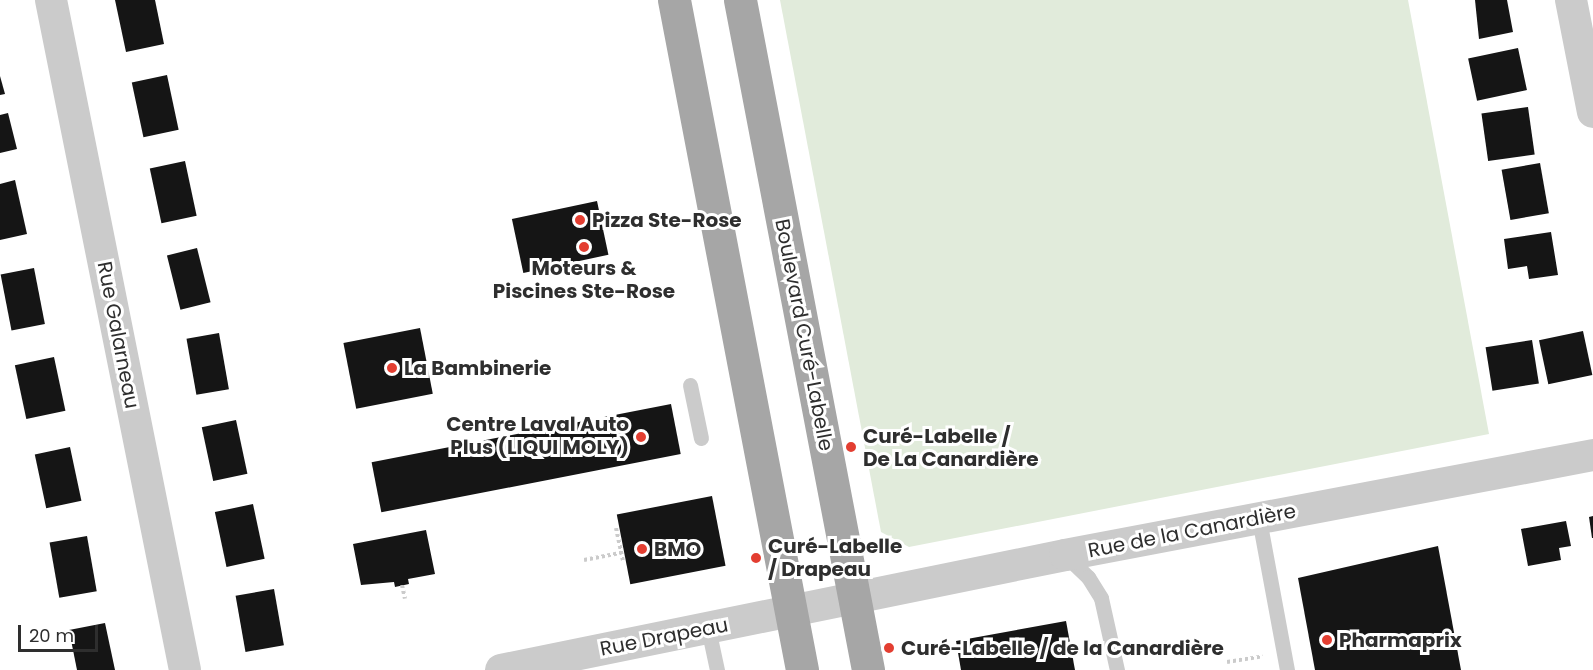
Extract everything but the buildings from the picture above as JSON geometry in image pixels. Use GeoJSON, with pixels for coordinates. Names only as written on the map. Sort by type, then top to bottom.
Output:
{"type":"FeatureCollection","features":[{"type":"Feature","properties":{"kind":"main road"},"geometry":{"type":"LineString","coordinates":[[674,0],[802,670]]}},
{"type":"Feature","properties":{"kind":"main road","name":"Boulevard Curé-Labelle"},"geometry":{"type":"LineString","coordinates":[[740,0],[868,670]]}},
{"type":"Feature","properties":{"kind":"street","name":"Rue Galarneau"},"geometry":{"type":"LineString","coordinates":[[51,0],[185,670]]}},
{"type":"Feature","properties":{"kind":"street"},"geometry":{"type":"LineString","coordinates":[[1571,0],[1593,112]]}},
{"type":"Feature","properties":{"kind":"street","name":"Rue de la Canardière"},"geometry":{"type":"LineString","coordinates":[[791,612],[1065,555],[1593,455]]}},
{"type":"Feature","properties":{"kind":"street","name":"Rue Drapeau"},"geometry":{"type":"LineString","coordinates":[[520,668],[791,612]]}},
{"type":"Feature","properties":{"kind":"lane"},"geometry":{"type":"LineString","coordinates":[[690,385],[701,438]]}},
{"type":"Feature","properties":{"kind":"lane"},"geometry":{"type":"LineString","coordinates":[[1259,519],[1287,670]]}},
{"type":"Feature","properties":{"kind":"lane"},"geometry":{"type":"LineString","coordinates":[[1065,555],[1088,577],[1101,598],[1117,670]]}},
{"type":"Feature","properties":{"kind":"lane"},"geometry":{"type":"LineString","coordinates":[[708,628],[717,670]]}},
{"type":"Feature","properties":{"kind":"path"},"geometry":{"type":"LineString","coordinates":[[616,528],[623,560]]}},
{"type":"Feature","properties":{"kind":"path"},"geometry":{"type":"LineString","coordinates":[[584,560],[621,553]]}},
{"type":"Feature","properties":{"kind":"path"},"geometry":{"type":"LineString","coordinates":[[402,585],[405,599]]}},
{"type":"Feature","properties":{"kind":"path"},"geometry":{"type":"LineString","coordinates":[[1227,662],[1263,656]]}},
{"type":"Feature","properties":{"kind":"green space"},"geometry":{"type":"Polygon","coordinates":[[[780,0],[1408,0],[1489,434],[909,547],[881,532],[780,0]]]}},
{"type":"Feature","properties":{"kind":"place","name":"Pizza Ste-Rose"},"geometry":{"type":"Point","coordinates":[580,220]}},
{"type":"Feature","properties":{"kind":"place","name":"Moteurs & Piscines Ste-Rose"},"geometry":{"type":"Point","coordinates":[584,247]}},
{"type":"Feature","properties":{"kind":"place","name":"La Bambinerie"},"geometry":{"type":"Point","coordinates":[392,368]}},
{"type":"Feature","properties":{"kind":"place","name":"Centre Laval Auto Plus (LIQUI MOLY)"},"geometry":{"type":"Point","coordinates":[641,437]}},
{"type":"Feature","properties":{"kind":"place","name":"Curé-Labelle / De La Canardière"},"geometry":{"type":"Point","coordinates":[851,447]}},
{"type":"Feature","properties":{"kind":"place","name":"BMO"},"geometry":{"type":"Point","coordinates":[642,549]}},
{"type":"Feature","properties":{"kind":"place","name":"Curé-Labelle / Drapeau"},"geometry":{"type":"Point","coordinates":[756,558]}},
{"type":"Feature","properties":{"kind":"place","name":"Pharmaprix"},"geometry":{"type":"Point","coordinates":[1327,640]}},
{"type":"Feature","properties":{"kind":"place","name":"Curé-Labelle / de la Canardière"},"geometry":{"type":"Point","coordinates":[889,648]}}]}
